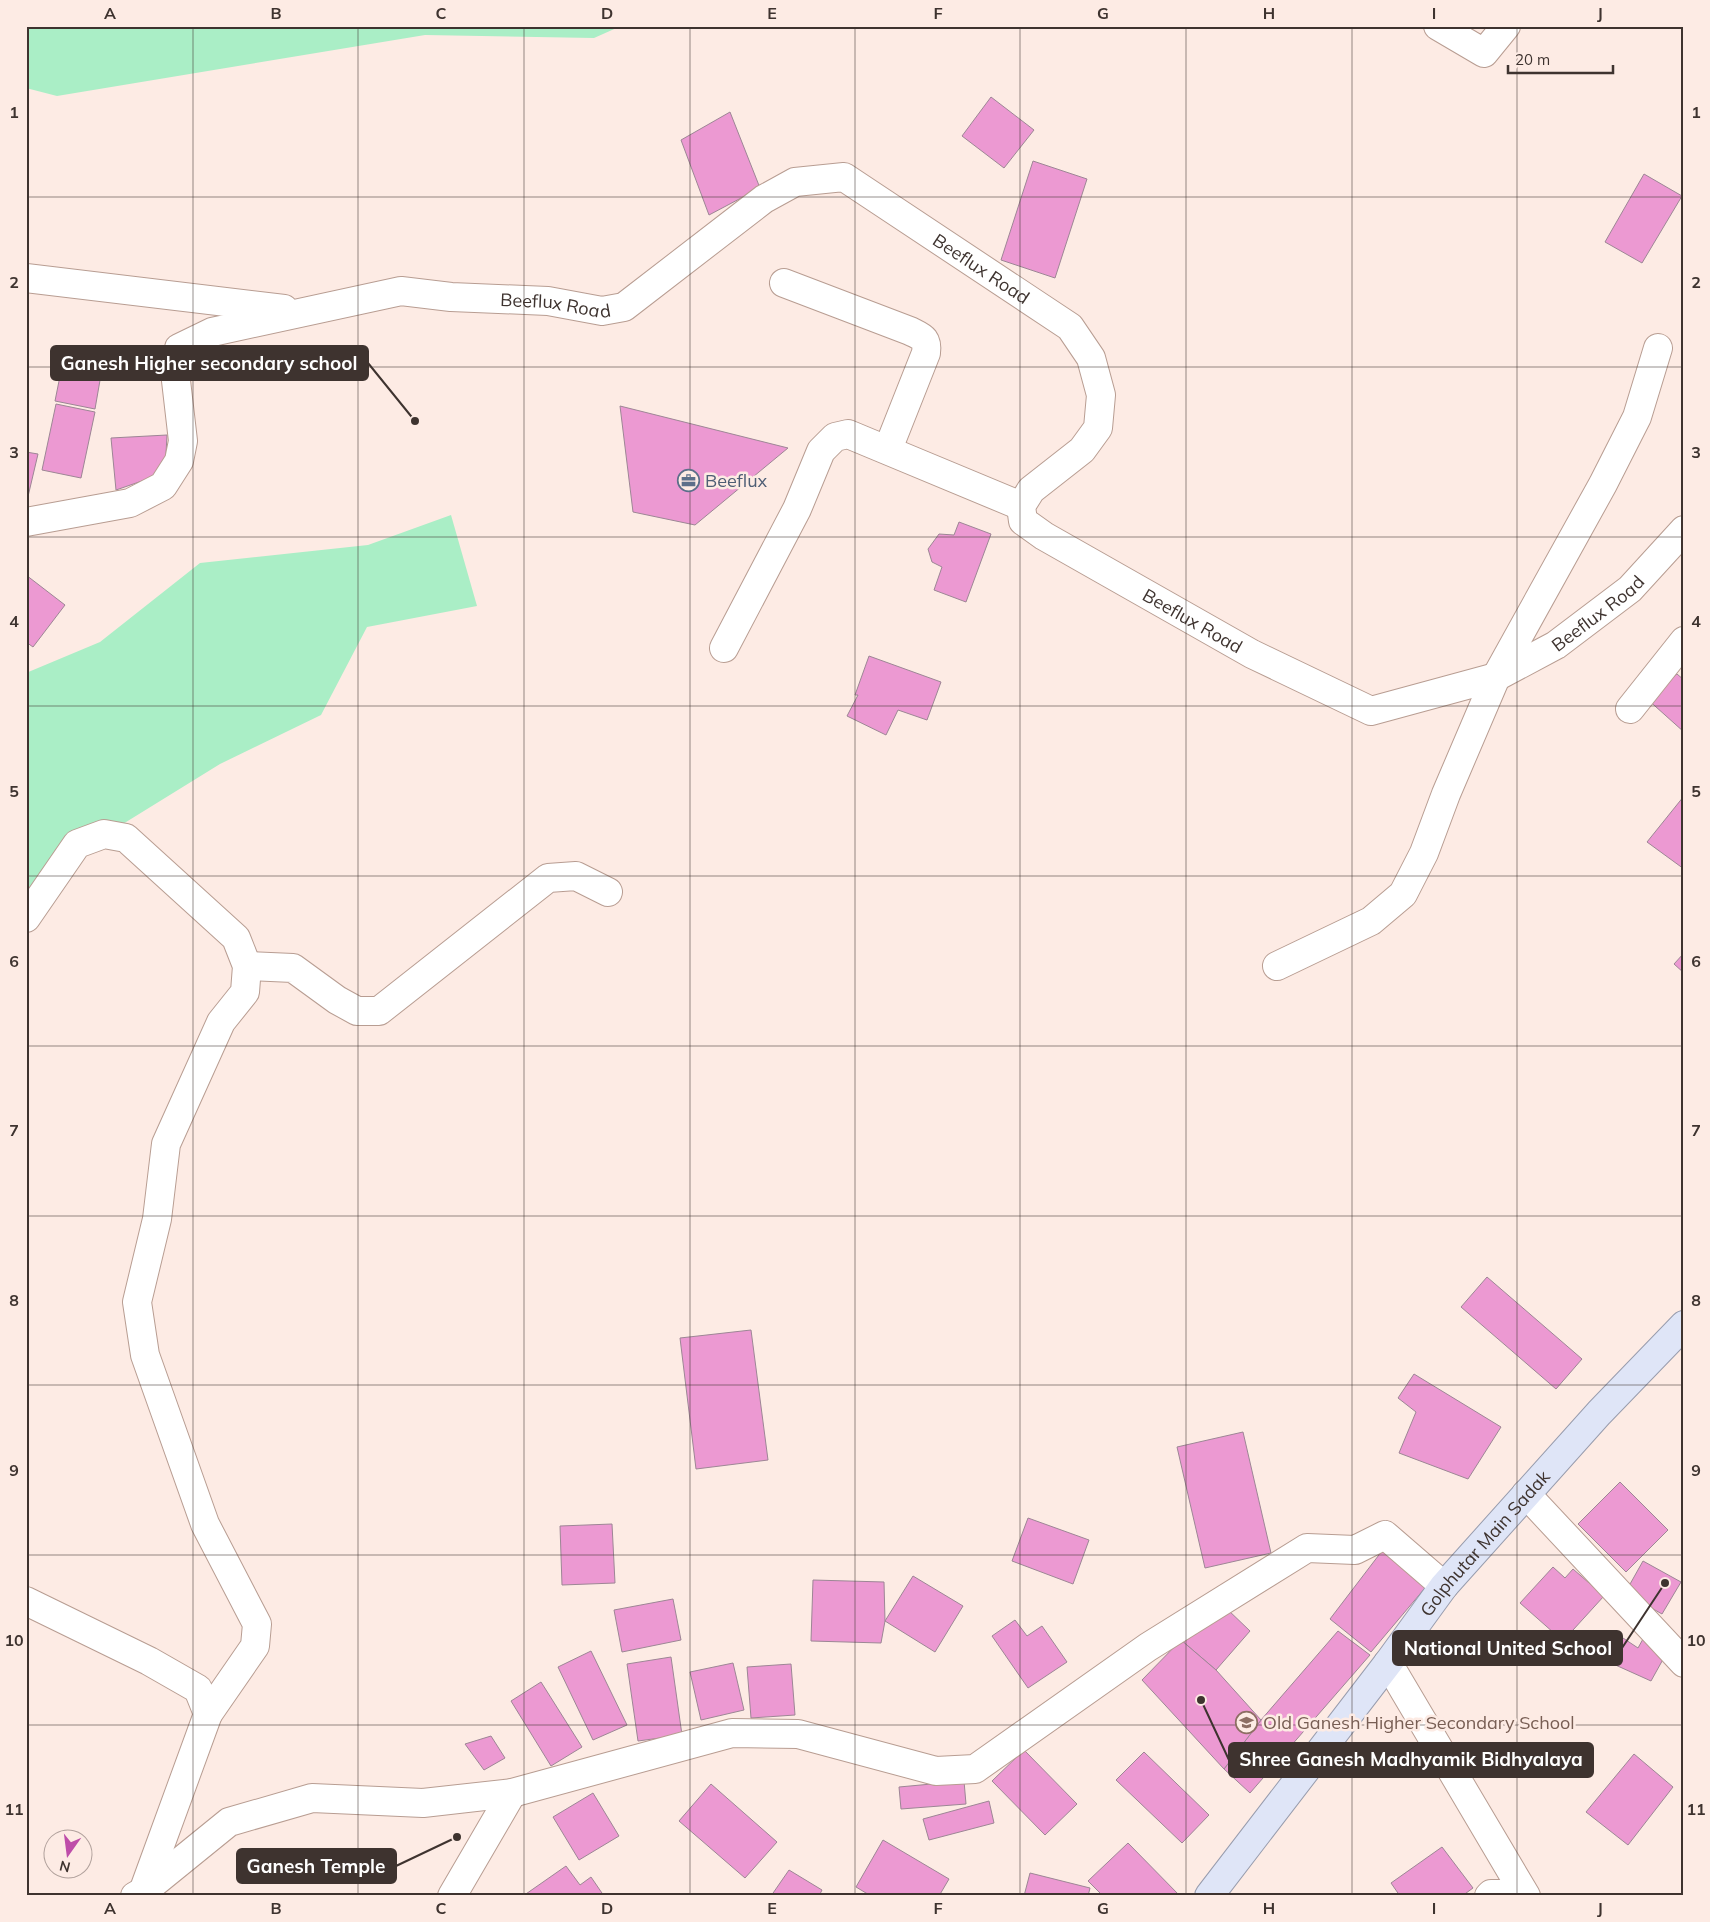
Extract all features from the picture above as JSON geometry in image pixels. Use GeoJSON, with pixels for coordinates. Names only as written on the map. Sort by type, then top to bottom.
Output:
{"type":"FeatureCollection","features":[{"type":"Feature","properties":{"kind":"main road","name":"Golphutar Main Sadak"},"geometry":{"type":"LineString","coordinates":[[1210,1896],[1388,1663],[1444,1586],[1599,1413],[1684,1325]]}},
{"type":"Feature","properties":{"kind":"street"},"geometry":{"type":"LineString","coordinates":[[1438,26],[1484,53],[1506,26]]}},
{"type":"Feature","properties":{"kind":"street","name":"Beeflux Road"},"geometry":{"type":"LineString","coordinates":[[26,522],[130,503],[163,486],[179,461],[183,441],[175,372],[179,348],[212,332],[401,291],[451,297],[548,301],[602,311],[624,308],[764,199],[795,182],[844,177],[1070,327],[1091,358],[1101,395],[1098,428],[1082,450],[1031,490],[1021,506],[1023,522],[1044,536],[1252,654],[1371,711],[1496,676],[1556,645],[1630,589],[1684,530]]}},
{"type":"Feature","properties":{"kind":"street"},"geometry":{"type":"LineString","coordinates":[[26,278],[303,312]]}},
{"type":"Feature","properties":{"kind":"street"},"geometry":{"type":"LineString","coordinates":[[784,283],[924,338],[927,344],[926,353],[888,449]]}},
{"type":"Feature","properties":{"kind":"street"},"geometry":{"type":"LineString","coordinates":[[1277,966],[1371,921],[1403,894],[1424,854],[1446,794],[1496,676],[1603,484],[1637,416],[1658,348]]}},
{"type":"Feature","properties":{"kind":"street"},"geometry":{"type":"LineString","coordinates":[[724,648],[797,509],[821,451],[835,437],[848,434],[888,449],[1021,506]]}},
{"type":"Feature","properties":{"kind":"street"},"geometry":{"type":"LineString","coordinates":[[1630,709],[1684,641]]}},
{"type":"Feature","properties":{"kind":"street"},"geometry":{"type":"LineString","coordinates":[[26,918],[77,844],[104,834],[126,838],[236,938],[247,966],[245,992],[221,1022],[166,1144],[157,1219],[137,1302],[146,1356],[205,1524],[257,1624],[255,1646],[208,1714],[140,1894]]}},
{"type":"Feature","properties":{"kind":"street"},"geometry":{"type":"LineString","coordinates":[[247,966],[293,968],[357,1011],[379,1011],[548,878],[576,876],[608,892]]}},
{"type":"Feature","properties":{"kind":"street"},"geometry":{"type":"LineString","coordinates":[[1526,1494],[1684,1663]]}},
{"type":"Feature","properties":{"kind":"street"},"geometry":{"type":"LineString","coordinates":[[140,1894],[229,1822],[312,1798],[423,1803],[512,1793],[732,1733],[798,1734],[936,1771],[975,1769],[1148,1647],[1307,1548],[1355,1550],[1385,1535],[1444,1586]]}},
{"type":"Feature","properties":{"kind":"street"},"geometry":{"type":"LineString","coordinates":[[26,1601],[149,1661],[198,1689],[208,1714]]}},
{"type":"Feature","properties":{"kind":"street"},"geometry":{"type":"LineString","coordinates":[[1388,1663],[1525,1895]]}},
{"type":"Feature","properties":{"kind":"street"},"geometry":{"type":"LineString","coordinates":[[452,1896],[512,1793]]}},
{"type":"Feature","properties":{"kind":"street"},"geometry":{"type":"LineString","coordinates":[[1489,1896],[1492,1894],[1525,1895]]}},
{"type":"Feature","properties":{"kind":"green space"},"geometry":{"type":"Polygon","coordinates":[[[26,26],[621,26],[594,38],[425,35],[57,96],[26,88],[26,26]]]}},
{"type":"Feature","properties":{"kind":"green space"},"geometry":{"type":"Polygon","coordinates":[[[451,515],[477,606],[367,627],[321,715],[220,764],[50,869],[26,925],[26,673],[100,642],[200,563],[368,545],[451,515]]]}},
{"type":"Feature","properties":{"kind":"building"},"geometry":{"type":"Polygon","coordinates":[[[991,97],[1034,130],[1004,168],[962,136],[991,97]]]}},
{"type":"Feature","properties":{"kind":"building"},"geometry":{"type":"Polygon","coordinates":[[[730,112],[760,188],[709,215],[681,140],[730,112]]]}},
{"type":"Feature","properties":{"kind":"building"},"geometry":{"type":"Polygon","coordinates":[[[1033,161],[1087,179],[1055,278],[1001,260],[1033,161]]]}},
{"type":"Feature","properties":{"kind":"building"},"geometry":{"type":"Polygon","coordinates":[[[1644,174],[1682,196],[1642,263],[1605,242],[1644,174]]]}},
{"type":"Feature","properties":{"kind":"building"},"geometry":{"type":"Polygon","coordinates":[[[64,356],[103,363],[95,409],[55,401],[64,356]]]}},
{"type":"Feature","properties":{"kind":"building"},"geometry":{"type":"Polygon","coordinates":[[[56,404],[95,412],[81,478],[42,470],[56,404]]]}},
{"type":"Feature","properties":{"kind":"building","name":"Beeflux"},"geometry":{"type":"Polygon","coordinates":[[[620,406],[788,448],[695,525],[633,512],[620,406]]]}},
{"type":"Feature","properties":{"kind":"building"},"geometry":{"type":"Polygon","coordinates":[[[167,435],[165,473],[116,490],[111,438],[167,435]]]}},
{"type":"Feature","properties":{"kind":"building"},"geometry":{"type":"Polygon","coordinates":[[[26,452],[38,454],[26,505],[26,452]]]}},
{"type":"Feature","properties":{"kind":"building"},"geometry":{"type":"Polygon","coordinates":[[[959,522],[991,534],[966,602],[934,590],[942,567],[932,562],[928,549],[939,534],[954,535],[959,522]]]}},
{"type":"Feature","properties":{"kind":"building"},"geometry":{"type":"Polygon","coordinates":[[[26,575],[65,605],[33,647],[26,642],[26,575]]]}},
{"type":"Feature","properties":{"kind":"building"},"geometry":{"type":"Polygon","coordinates":[[[869,656],[941,682],[927,720],[898,710],[886,735],[847,716],[858,695],[855,695],[869,656]]]}},
{"type":"Feature","properties":{"kind":"building"},"geometry":{"type":"Polygon","coordinates":[[[1677,674],[1684,680],[1684,732],[1646,698],[1677,674]]]}},
{"type":"Feature","properties":{"kind":"building"},"geometry":{"type":"Polygon","coordinates":[[[1684,796],[1684,869],[1647,842],[1684,796]]]}},
{"type":"Feature","properties":{"kind":"building"},"geometry":{"type":"Polygon","coordinates":[[[1684,953],[1684,973],[1674,964],[1684,953]]]}},
{"type":"Feature","properties":{"kind":"building"},"geometry":{"type":"Polygon","coordinates":[[[1487,1277],[1582,1359],[1556,1389],[1461,1307],[1487,1277]]]}},
{"type":"Feature","properties":{"kind":"building"},"geometry":{"type":"Polygon","coordinates":[[[751,1330],[768,1460],[696,1469],[680,1338],[751,1330]]]}},
{"type":"Feature","properties":{"kind":"building"},"geometry":{"type":"Polygon","coordinates":[[[1414,1374],[1501,1427],[1468,1479],[1399,1453],[1416,1412],[1398,1398],[1414,1374]]]}},
{"type":"Feature","properties":{"kind":"building"},"geometry":{"type":"Polygon","coordinates":[[[1243,1432],[1271,1553],[1205,1568],[1177,1447],[1243,1432]]]}},
{"type":"Feature","properties":{"kind":"building"},"geometry":{"type":"Polygon","coordinates":[[[1620,1482],[1668,1530],[1626,1572],[1578,1524],[1620,1482]]]}},
{"type":"Feature","properties":{"kind":"building"},"geometry":{"type":"Polygon","coordinates":[[[1028,1518],[1089,1540],[1073,1584],[1012,1561],[1028,1518]]]}},
{"type":"Feature","properties":{"kind":"building"},"geometry":{"type":"Polygon","coordinates":[[[612,1524],[615,1583],[562,1585],[560,1526],[612,1524]]]}},
{"type":"Feature","properties":{"kind":"building"},"geometry":{"type":"Polygon","coordinates":[[[1385,1547],[1425,1588],[1371,1652],[1330,1619],[1385,1547]]]}},
{"type":"Feature","properties":{"kind":"building"},"geometry":{"type":"Polygon","coordinates":[[[1643,1561],[1681,1582],[1662,1614],[1625,1593],[1643,1561]]]}},
{"type":"Feature","properties":{"kind":"building"},"geometry":{"type":"Polygon","coordinates":[[[1553,1567],[1565,1578],[1573,1569],[1604,1596],[1563,1641],[1520,1603],[1553,1567]]]}},
{"type":"Feature","properties":{"kind":"building"},"geometry":{"type":"Polygon","coordinates":[[[913,1576],[963,1606],[935,1652],[885,1621],[913,1576]]]}},
{"type":"Feature","properties":{"kind":"building"},"geometry":{"type":"Polygon","coordinates":[[[813,1580],[884,1582],[885,1621],[881,1643],[811,1641],[813,1580]]]}},
{"type":"Feature","properties":{"kind":"building"},"geometry":{"type":"Polygon","coordinates":[[[673,1599],[681,1640],[622,1652],[614,1610],[673,1599]]]}},
{"type":"Feature","properties":{"kind":"building"},"geometry":{"type":"Polygon","coordinates":[[[1226,1608],[1250,1631],[1216,1670],[1181,1640],[1226,1608]]]}},
{"type":"Feature","properties":{"kind":"building"},"geometry":{"type":"Polygon","coordinates":[[[1015,1620],[1027,1636],[1042,1626],[1067,1662],[1028,1688],[992,1636],[1015,1620]]]}},
{"type":"Feature","properties":{"kind":"building"},"geometry":{"type":"Polygon","coordinates":[[[1338,1631],[1370,1655],[1250,1793],[1224,1769],[1261,1720],[1338,1631]]]}},
{"type":"Feature","properties":{"kind":"building"},"geometry":{"type":"Polygon","coordinates":[[[1623,1638],[1638,1648],[1643,1639],[1666,1654],[1651,1681],[1611,1663],[1623,1638]]]}},
{"type":"Feature","properties":{"kind":"building"},"geometry":{"type":"Polygon","coordinates":[[[1181,1640],[1216,1670],[1261,1720],[1224,1769],[1142,1680],[1181,1640]]]}},
{"type":"Feature","properties":{"kind":"building"},"geometry":{"type":"Polygon","coordinates":[[[591,1651],[627,1725],[593,1740],[558,1667],[591,1651]]]}},
{"type":"Feature","properties":{"kind":"building"},"geometry":{"type":"Polygon","coordinates":[[[671,1657],[682,1735],[638,1741],[627,1664],[671,1657]]]}},
{"type":"Feature","properties":{"kind":"building"},"geometry":{"type":"Polygon","coordinates":[[[733,1663],[744,1710],[701,1720],[690,1672],[733,1663]]]}},
{"type":"Feature","properties":{"kind":"building"},"geometry":{"type":"Polygon","coordinates":[[[791,1664],[795,1715],[751,1718],[747,1667],[791,1664]]]}},
{"type":"Feature","properties":{"kind":"building"},"geometry":{"type":"Polygon","coordinates":[[[541,1682],[582,1747],[551,1766],[511,1701],[541,1682]]]}},
{"type":"Feature","properties":{"kind":"building"},"geometry":{"type":"Polygon","coordinates":[[[491,1736],[505,1758],[484,1770],[465,1744],[491,1736]]]}},
{"type":"Feature","properties":{"kind":"building"},"geometry":{"type":"Polygon","coordinates":[[[1024,1750],[1077,1804],[1045,1835],[992,1781],[1024,1750]]]}},
{"type":"Feature","properties":{"kind":"building"},"geometry":{"type":"Polygon","coordinates":[[[1144,1752],[1209,1815],[1182,1843],[1116,1780],[1144,1752]]]}},
{"type":"Feature","properties":{"kind":"building"},"geometry":{"type":"Polygon","coordinates":[[[1634,1754],[1673,1787],[1628,1845],[1586,1812],[1634,1754]]]}},
{"type":"Feature","properties":{"kind":"building"},"geometry":{"type":"Polygon","coordinates":[[[964,1781],[966,1804],[901,1809],[899,1787],[964,1781]]]}},
{"type":"Feature","properties":{"kind":"building"},"geometry":{"type":"Polygon","coordinates":[[[711,1784],[777,1842],[745,1878],[679,1821],[711,1784]]]}},
{"type":"Feature","properties":{"kind":"building"},"geometry":{"type":"Polygon","coordinates":[[[593,1793],[619,1836],[579,1860],[553,1817],[593,1793]]]}},
{"type":"Feature","properties":{"kind":"building"},"geometry":{"type":"Polygon","coordinates":[[[989,1801],[994,1823],[929,1840],[923,1819],[989,1801]]]}},
{"type":"Feature","properties":{"kind":"building"},"geometry":{"type":"Polygon","coordinates":[[[883,1840],[949,1879],[939,1896],[871,1896],[856,1887],[883,1840]]]}},
{"type":"Feature","properties":{"kind":"building"},"geometry":{"type":"Polygon","coordinates":[[[1128,1843],[1180,1896],[1103,1896],[1088,1881],[1128,1843]]]}},
{"type":"Feature","properties":{"kind":"building"},"geometry":{"type":"Polygon","coordinates":[[[1442,1847],[1473,1888],[1462,1896],[1400,1896],[1391,1883],[1442,1847]]]}},
{"type":"Feature","properties":{"kind":"building"},"geometry":{"type":"Polygon","coordinates":[[[566,1866],[580,1885],[591,1877],[604,1896],[523,1896],[566,1866]]]}},
{"type":"Feature","properties":{"kind":"building"},"geometry":{"type":"Polygon","coordinates":[[[789,1870],[822,1890],[819,1896],[771,1896],[789,1870]]]}},
{"type":"Feature","properties":{"kind":"building"},"geometry":{"type":"Polygon","coordinates":[[[1030,1873],[1090,1888],[1088,1896],[1024,1896],[1030,1873]]]}},
{"type":"Feature","properties":{"kind":"place","name":"Ganesh Higher secondary school"},"geometry":{"type":"Point","coordinates":[415,421]}},
{"type":"Feature","properties":{"kind":"place","name":"Beeflux"},"geometry":{"type":"Point","coordinates":[689,480]}},
{"type":"Feature","properties":{"kind":"place","name":"National United School"},"geometry":{"type":"Point","coordinates":[1665,1583]}},
{"type":"Feature","properties":{"kind":"place","name":"Shree Ganesh Madhyamik Bidhyalaya"},"geometry":{"type":"Point","coordinates":[1201,1700]}},
{"type":"Feature","properties":{"kind":"place","name":"Old Ganesh Higher Secondary School"},"geometry":{"type":"Point","coordinates":[1247,1722]}},
{"type":"Feature","properties":{"kind":"place","name":"Ganesh Temple"},"geometry":{"type":"Point","coordinates":[457,1837]}}]}
